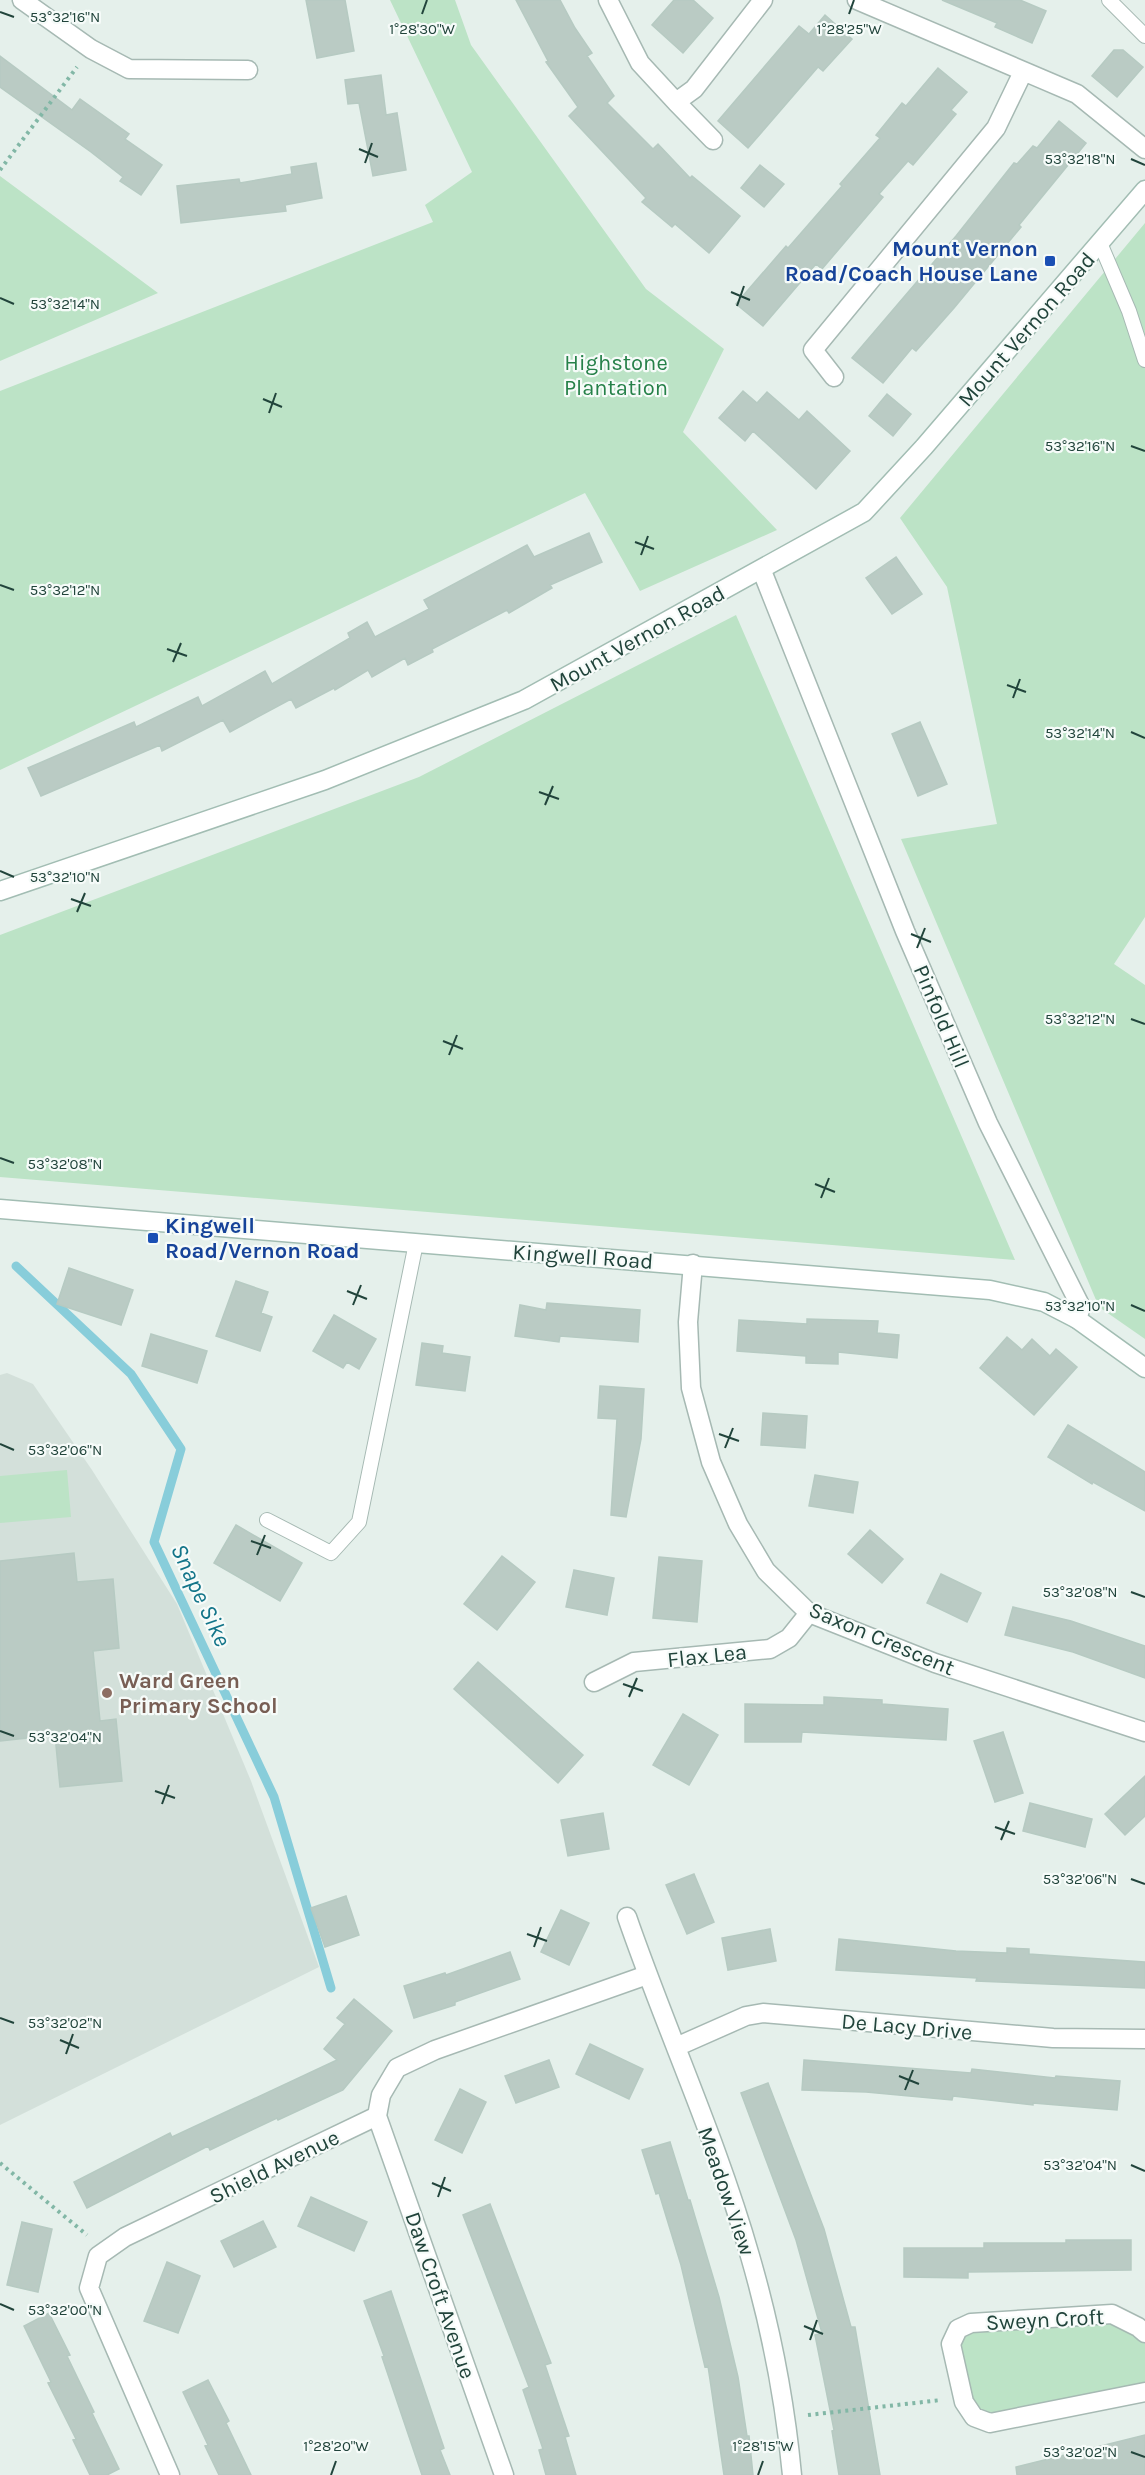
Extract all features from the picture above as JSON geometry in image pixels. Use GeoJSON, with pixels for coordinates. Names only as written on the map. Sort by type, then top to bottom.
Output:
{"type":"FeatureCollection","features":[{"type":"Feature","properties":{"kind":"street"},"geometry":{"type":"LineString","coordinates":[[22,0],[90,49],[129,69],[248,70]]}},
{"type":"Feature","properties":{"kind":"street"},"geometry":{"type":"LineString","coordinates":[[608,0],[640,63],[713,140]]}},
{"type":"Feature","properties":{"kind":"street"},"geometry":{"type":"LineString","coordinates":[[676,102],[693,89],[764,0]]}},
{"type":"Feature","properties":{"kind":"street"},"geometry":{"type":"LineString","coordinates":[[857,0],[1077,94],[1145,149]]}},
{"type":"Feature","properties":{"kind":"street"},"geometry":{"type":"LineString","coordinates":[[834,376],[813,350],[996,128],[1023,72]]}},
{"type":"Feature","properties":{"kind":"street","name":"Mount Vernon Road"},"geometry":{"type":"LineString","coordinates":[[0,891],[325,780],[524,700],[762,571],[864,512],[924,447],[1145,190]]}},
{"type":"Feature","properties":{"kind":"street","name":"Pinfold Hill"},"geometry":{"type":"LineString","coordinates":[[762,571],[909,942],[988,1123],[1082,1307],[1077,1319]]}},
{"type":"Feature","properties":{"kind":"street","name":"Kingwell Road"},"geometry":{"type":"LineString","coordinates":[[0,1209],[990,1290],[1044,1302],[1077,1319],[1145,1368]]}},
{"type":"Feature","properties":{"kind":"street","name":"Saxon Crescent"},"geometry":{"type":"LineString","coordinates":[[693,1264],[688,1322],[691,1388],[711,1462],[738,1524],[766,1571],[809,1613],[935,1663],[1145,1732]]}},
{"type":"Feature","properties":{"kind":"street","name":"Flax Lea"},"geometry":{"type":"LineString","coordinates":[[594,1682],[634,1662],[770,1649],[789,1638],[809,1613]]}},
{"type":"Feature","properties":{"kind":"street","name":"Meadow View"},"geometry":{"type":"LineString","coordinates":[[627,1917],[750,2254],[768,2323],[787,2418],[792,2475]]}},
{"type":"Feature","properties":{"kind":"street"},"geometry":{"type":"LineString","coordinates":[[377,2116],[381,2095],[397,2068],[435,2050],[647,1975]]}},
{"type":"Feature","properties":{"kind":"street","name":"De Lacy Drive"},"geometry":{"type":"LineString","coordinates":[[676,2047],[746,2016],[763,2013],[1053,2038],[1145,2039]]}},
{"type":"Feature","properties":{"kind":"street","name":"Shield Avenue"},"geometry":{"type":"LineString","coordinates":[[170,2475],[88,2288],[98,2256],[125,2237],[377,2116]]}},
{"type":"Feature","properties":{"kind":"street","name":"Daw Croft Avenue"},"geometry":{"type":"LineString","coordinates":[[377,2116],[504,2475]]}},
{"type":"Feature","properties":{"kind":"street","name":"Sweyn Croft"},"geometry":{"type":"LineString","coordinates":[[1145,2333],[1112,2314],[971,2323],[958,2330],[951,2344],[963,2397],[974,2417],[990,2423],[1145,2392]]}},
{"type":"Feature","properties":{"kind":"lane"},"geometry":{"type":"LineString","coordinates":[[1109,0],[1145,36]]}},
{"type":"Feature","properties":{"kind":"lane"},"geometry":{"type":"LineString","coordinates":[[1100,243],[1129,311],[1145,360]]}},
{"type":"Feature","properties":{"kind":"lane"},"geometry":{"type":"LineString","coordinates":[[267,1520],[331,1553],[359,1522],[416,1242]]}},
{"type":"Feature","properties":{"kind":"path"},"geometry":{"type":"LineString","coordinates":[[0,170],[90,49]]}},
{"type":"Feature","properties":{"kind":"path"},"geometry":{"type":"LineString","coordinates":[[0,2163],[106,2251]]}},
{"type":"Feature","properties":{"kind":"path"},"geometry":{"type":"LineString","coordinates":[[787,2418],[963,2397]]}},
{"type":"Feature","properties":{"kind":"shaded area","name":"Ward Green Primary School"},"geometry":{"type":"Polygon","coordinates":[[[7,1373],[33,1384],[92,1470],[177,1604],[251,1781],[319,1967],[0,2125],[0,1375],[7,1373]]]}},
{"type":"Feature","properties":{"kind":"green space","name":"Highstone Plantation"},"geometry":{"type":"Polygon","coordinates":[[[390,0],[455,0],[471,45],[646,289],[724,349],[683,432],[777,530],[640,591],[585,493],[0,770],[0,391],[433,222],[425,205],[472,172],[390,0]]]}},
{"type":"Feature","properties":{"kind":"green space"},"geometry":{"type":"Polygon","coordinates":[[[0,176],[158,293],[0,361],[0,176]]]}},
{"type":"Feature","properties":{"kind":"green space"},"geometry":{"type":"Polygon","coordinates":[[[1145,223],[1145,917],[1114,964],[1145,985],[1145,1339],[1099,1307],[901,839],[997,824],[947,587],[900,518],[1145,223]]]}},
{"type":"Feature","properties":{"kind":"green space"},"geometry":{"type":"Polygon","coordinates":[[[736,615],[1015,1260],[0,1177],[0,935],[419,777],[736,615]]]}},
{"type":"Feature","properties":{"kind":"green space"},"geometry":{"type":"Polygon","coordinates":[[[67,1470],[71,1517],[0,1523],[0,1476],[67,1470]]]}},
{"type":"Feature","properties":{"kind":"green space"},"geometry":{"type":"Polygon","coordinates":[[[1112,2314],[1145,2333],[1145,2390],[990,2423],[964,2402],[958,2329],[1112,2314]]]}},
{"type":"Feature","properties":{"kind":"building"},"geometry":{"type":"Polygon","coordinates":[[[306,0],[345,0],[354,51],[317,58],[306,0]]]}},
{"type":"Feature","properties":{"kind":"building"},"geometry":{"type":"Polygon","coordinates":[[[516,0],[560,0],[592,53],[587,56],[614,96],[607,103],[653,149],[658,144],[690,178],[692,176],[740,216],[709,253],[675,224],[672,227],[642,202],[646,198],[569,116],[578,107],[546,62],[548,61],[516,0]]]}},
{"type":"Feature","properties":{"kind":"building"},"geometry":{"type":"Polygon","coordinates":[[[674,0],[693,0],[713,18],[683,53],[652,25],[674,0]]]}},
{"type":"Feature","properties":{"kind":"building"},"geometry":{"type":"Polygon","coordinates":[[[942,0],[1020,0],[1046,11],[1032,43],[995,27],[997,23],[942,0]]]}},
{"type":"Feature","properties":{"kind":"building"},"geometry":{"type":"Polygon","coordinates":[[[825,15],[852,39],[823,71],[818,67],[748,148],[718,121],[799,26],[809,34],[825,15]]]}},
{"type":"Feature","properties":{"kind":"building"},"geometry":{"type":"Polygon","coordinates":[[[1114,50],[1123,50],[1143,67],[1117,97],[1092,76],[1114,50]]]}},
{"type":"Feature","properties":{"kind":"building"},"geometry":{"type":"Polygon","coordinates":[[[0,56],[72,110],[80,99],[129,134],[125,139],[162,165],[141,195],[120,181],[123,177],[91,152],[0,87],[0,56]]]}},
{"type":"Feature","properties":{"kind":"building"},"geometry":{"type":"Polygon","coordinates":[[[938,68],[967,92],[951,110],[956,114],[913,165],[908,161],[879,194],[883,197],[822,269],[816,264],[763,326],[736,304],[842,186],[840,184],[880,138],[876,135],[902,103],[906,106],[938,68]]]}},
{"type":"Feature","properties":{"kind":"building"},"geometry":{"type":"Polygon","coordinates":[[[381,75],[386,115],[397,113],[406,170],[373,176],[359,103],[348,104],[345,80],[381,75]]]}},
{"type":"Feature","properties":{"kind":"building"},"geometry":{"type":"Polygon","coordinates":[[[1059,121],[1086,143],[954,308],[916,351],[912,348],[883,383],[852,358],[956,236],[1014,163],[1017,164],[1033,146],[1037,148],[1059,121]]]}},
{"type":"Feature","properties":{"kind":"building"},"geometry":{"type":"Polygon","coordinates":[[[316,163],[322,198],[285,205],[286,211],[181,223],[177,186],[239,179],[240,183],[292,174],[291,167],[316,163]]]}},
{"type":"Feature","properties":{"kind":"building"},"geometry":{"type":"Polygon","coordinates":[[[760,165],[784,184],[764,207],[741,188],[760,165]]]}},
{"type":"Feature","properties":{"kind":"building"},"geometry":{"type":"Polygon","coordinates":[[[743,391],[757,403],[767,392],[799,420],[807,411],[850,451],[816,489],[753,431],[745,441],[719,418],[743,391]]]}},
{"type":"Feature","properties":{"kind":"building"},"geometry":{"type":"Polygon","coordinates":[[[887,394],[911,414],[893,436],[869,416],[887,394]]]}},
{"type":"Feature","properties":{"kind":"building"},"geometry":{"type":"Polygon","coordinates":[[[589,533],[602,562],[550,585],[552,588],[509,613],[507,610],[432,649],[433,652],[408,665],[405,658],[372,677],[368,670],[335,690],[334,688],[296,708],[291,699],[230,732],[223,720],[162,751],[160,745],[41,796],[28,768],[134,722],[136,727],[198,697],[202,706],[265,671],[272,684],[350,638],[348,633],[367,622],[375,637],[429,609],[424,600],[527,545],[534,557],[589,533]]]}},
{"type":"Feature","properties":{"kind":"building"},"geometry":{"type":"Polygon","coordinates":[[[896,557],[922,594],[892,614],[866,578],[896,557]]]}},
{"type":"Feature","properties":{"kind":"building"},"geometry":{"type":"Polygon","coordinates":[[[920,722],[947,784],[918,796],[892,734],[920,722]]]}},
{"type":"Feature","properties":{"kind":"building"},"geometry":{"type":"Polygon","coordinates":[[[69,1268],[133,1290],[121,1325],[57,1304],[69,1268]]]}},
{"type":"Feature","properties":{"kind":"building"},"geometry":{"type":"Polygon","coordinates":[[[236,1281],[268,1292],[261,1313],[272,1317],[260,1351],[216,1336],[236,1281]]]}},
{"type":"Feature","properties":{"kind":"building"},"geometry":{"type":"Polygon","coordinates":[[[547,1303],[640,1310],[638,1342],[560,1336],[559,1342],[515,1336],[520,1305],[546,1310],[547,1303]]]}},
{"type":"Feature","properties":{"kind":"building"},"geometry":{"type":"Polygon","coordinates":[[[334,1315],[376,1339],[359,1369],[347,1362],[343,1368],[313,1351],[334,1315]]]}},
{"type":"Feature","properties":{"kind":"building"},"geometry":{"type":"Polygon","coordinates":[[[807,1319],[878,1321],[877,1333],[899,1335],[897,1358],[838,1352],[838,1364],[806,1363],[806,1356],[737,1351],[739,1320],[807,1324],[807,1319]]]}},
{"type":"Feature","properties":{"kind":"building"},"geometry":{"type":"Polygon","coordinates":[[[151,1334],[207,1351],[197,1383],[142,1366],[151,1334]]]}},
{"type":"Feature","properties":{"kind":"building"},"geometry":{"type":"Polygon","coordinates":[[[1007,1337],[1022,1350],[1032,1339],[1050,1356],[1056,1349],[1077,1367],[1034,1415],[980,1368],[1007,1337]]]}},
{"type":"Feature","properties":{"kind":"building"},"geometry":{"type":"Polygon","coordinates":[[[422,1343],[443,1346],[442,1353],[470,1357],[465,1391],[416,1385],[422,1343]]]}},
{"type":"Feature","properties":{"kind":"building"},"geometry":{"type":"Polygon","coordinates":[[[600,1386],[644,1389],[641,1439],[626,1517],[611,1515],[617,1419],[598,1418],[600,1386]]]}},
{"type":"Feature","properties":{"kind":"building"},"geometry":{"type":"Polygon","coordinates":[[[763,1413],[807,1416],[805,1448],[761,1445],[763,1413]]]}},
{"type":"Feature","properties":{"kind":"building"},"geometry":{"type":"Polygon","coordinates":[[[1068,1425],[1145,1472],[1145,1511],[1093,1482],[1092,1484],[1048,1457],[1068,1425]]]}},
{"type":"Feature","properties":{"kind":"building"},"geometry":{"type":"Polygon","coordinates":[[[815,1475],[858,1482],[853,1513],[809,1506],[815,1475]]]}},
{"type":"Feature","properties":{"kind":"building"},"geometry":{"type":"Polygon","coordinates":[[[236,1525],[302,1563],[280,1601],[214,1563],[236,1525]]]}},
{"type":"Feature","properties":{"kind":"building"},"geometry":{"type":"Polygon","coordinates":[[[870,1530],[903,1559],[882,1583],[848,1554],[870,1530]]]}},
{"type":"Feature","properties":{"kind":"building"},"geometry":{"type":"Polygon","coordinates":[[[74,1553],[77,1582],[113,1579],[119,1648],[93,1651],[100,1721],[116,1719],[122,1781],[60,1787],[55,1735],[0,1741],[0,1561],[74,1553]]]}},
{"type":"Feature","properties":{"kind":"building"},"geometry":{"type":"Polygon","coordinates":[[[502,1556],[535,1582],[497,1630],[464,1604],[502,1556]]]}},
{"type":"Feature","properties":{"kind":"building"},"geometry":{"type":"Polygon","coordinates":[[[659,1557],[702,1561],[697,1622],[653,1618],[659,1557]]]}},
{"type":"Feature","properties":{"kind":"building"},"geometry":{"type":"Polygon","coordinates":[[[574,1570],[614,1578],[607,1615],[566,1607],[574,1570]]]}},
{"type":"Feature","properties":{"kind":"building"},"geometry":{"type":"Polygon","coordinates":[[[941,1574],[981,1593],[967,1622],[927,1603],[941,1574]]]}},
{"type":"Feature","properties":{"kind":"building"},"geometry":{"type":"Polygon","coordinates":[[[1013,1607],[1071,1621],[1145,1646],[1145,1678],[1073,1652],[1005,1635],[1013,1607]]]}},
{"type":"Feature","properties":{"kind":"building"},"geometry":{"type":"Polygon","coordinates":[[[478,1662],[583,1755],[558,1783],[454,1689],[478,1662]]]}},
{"type":"Feature","properties":{"kind":"building"},"geometry":{"type":"Polygon","coordinates":[[[824,1697],[882,1700],[882,1704],[948,1709],[946,1740],[802,1732],[801,1742],[745,1742],[745,1704],[824,1705],[824,1697]]]}},
{"type":"Feature","properties":{"kind":"building"},"geometry":{"type":"Polygon","coordinates":[[[683,1714],[718,1735],[689,1785],[653,1765],[683,1714]]]}},
{"type":"Feature","properties":{"kind":"building"},"geometry":{"type":"Polygon","coordinates":[[[1003,1732],[1023,1793],[995,1802],[974,1741],[1003,1732]]]}},
{"type":"Feature","properties":{"kind":"building"},"geometry":{"type":"Polygon","coordinates":[[[1145,1776],[1145,1816],[1125,1835],[1105,1814],[1145,1776]]]}},
{"type":"Feature","properties":{"kind":"building"},"geometry":{"type":"Polygon","coordinates":[[[1030,1803],[1092,1819],[1085,1847],[1023,1831],[1030,1803]]]}},
{"type":"Feature","properties":{"kind":"building"},"geometry":{"type":"Polygon","coordinates":[[[603,1813],[609,1849],[568,1856],[561,1820],[603,1813]]]}},
{"type":"Feature","properties":{"kind":"building"},"geometry":{"type":"Polygon","coordinates":[[[694,1874],[714,1922],[687,1934],[666,1885],[694,1874]]]}},
{"type":"Feature","properties":{"kind":"building"},"geometry":{"type":"Polygon","coordinates":[[[346,1896],[359,1935],[325,1947],[311,1908],[346,1896]]]}},
{"type":"Feature","properties":{"kind":"building"},"geometry":{"type":"Polygon","coordinates":[[[561,1910],[589,1923],[569,1965],[541,1952],[561,1910]]]}},
{"type":"Feature","properties":{"kind":"building"},"geometry":{"type":"Polygon","coordinates":[[[770,1929],[776,1961],[728,1970],[722,1938],[770,1929]]]}},
{"type":"Feature","properties":{"kind":"building"},"geometry":{"type":"Polygon","coordinates":[[[839,1939],[956,1951],[1007,1953],[1007,1948],[1029,1949],[1029,1954],[1145,1962],[1145,1988],[976,1981],[977,1978],[836,1970],[839,1939]]]}},
{"type":"Feature","properties":{"kind":"building"},"geometry":{"type":"Polygon","coordinates":[[[510,1952],[520,1979],[455,2002],[455,2005],[414,2018],[404,1986],[445,1973],[446,1975],[510,1952]]]}},
{"type":"Feature","properties":{"kind":"building"},"geometry":{"type":"Polygon","coordinates":[[[354,1999],[392,2031],[343,2090],[210,2150],[208,2146],[87,2208],[74,2182],[170,2133],[172,2137],[337,2060],[324,2049],[345,2024],[337,2018],[354,1999]]]}},
{"type":"Feature","properties":{"kind":"building"},"geometry":{"type":"Polygon","coordinates":[[[590,2044],[643,2069],[629,2099],[576,2074],[590,2044]]]}},
{"type":"Feature","properties":{"kind":"building"},"geometry":{"type":"Polygon","coordinates":[[[549,2060],[559,2087],[516,2103],[505,2076],[549,2060]]]}},
{"type":"Feature","properties":{"kind":"building"},"geometry":{"type":"Polygon","coordinates":[[[804,2060],[971,2073],[972,2069],[1055,2078],[1056,2076],[1120,2081],[1117,2110],[1033,2103],[1033,2105],[953,2096],[952,2100],[866,2092],[802,2090],[804,2060]]]}},
{"type":"Feature","properties":{"kind":"building"},"geometry":{"type":"Polygon","coordinates":[[[768,2083],[824,2229],[851,2327],[855,2327],[880,2475],[839,2475],[832,2431],[834,2430],[815,2335],[822,2333],[796,2240],[741,2093],[768,2083]]]}},
{"type":"Feature","properties":{"kind":"building"},"geometry":{"type":"Polygon","coordinates":[[[460,2089],[486,2102],[462,2153],[435,2140],[460,2089]]]}},
{"type":"Feature","properties":{"kind":"building"},"geometry":{"type":"Polygon","coordinates":[[[670,2142],[719,2297],[738,2377],[747,2436],[749,2436],[753,2475],[724,2475],[708,2366],[705,2367],[681,2265],[659,2193],[656,2194],[642,2150],[670,2142]]]}},
{"type":"Feature","properties":{"kind":"building"},"geometry":{"type":"Polygon","coordinates":[[[311,2197],[367,2222],[354,2251],[298,2226],[311,2197]]]}},
{"type":"Feature","properties":{"kind":"building"},"geometry":{"type":"Polygon","coordinates":[[[490,2204],[551,2363],[545,2365],[569,2436],[565,2437],[576,2475],[546,2475],[539,2450],[543,2449],[523,2390],[529,2387],[463,2215],[490,2204]]]}},
{"type":"Feature","properties":{"kind":"building"},"geometry":{"type":"Polygon","coordinates":[[[263,2221],[276,2247],[234,2267],[221,2241],[263,2221]]]}},
{"type":"Feature","properties":{"kind":"building"},"geometry":{"type":"Polygon","coordinates":[[[22,2222],[52,2229],[38,2292],[7,2285],[22,2222]]]}},
{"type":"Feature","properties":{"kind":"building"},"geometry":{"type":"Polygon","coordinates":[[[1066,2240],[1131,2240],[1131,2270],[968,2272],[968,2278],[904,2277],[904,2248],[984,2248],[984,2243],[1066,2243],[1066,2240]]]}},
{"type":"Feature","properties":{"kind":"building"},"geometry":{"type":"Polygon","coordinates":[[[167,2262],[200,2276],[178,2333],[144,2321],[167,2262]]]}},
{"type":"Feature","properties":{"kind":"building"},"geometry":{"type":"Polygon","coordinates":[[[391,2291],[444,2448],[440,2450],[450,2475],[422,2475],[364,2301],[391,2291]]]}},
{"type":"Feature","properties":{"kind":"building"},"geometry":{"type":"Polygon","coordinates":[[[49,2313],[70,2355],[67,2356],[119,2469],[107,2475],[90,2475],[73,2440],[76,2439],[48,2383],[51,2382],[24,2326],[49,2313]]]}},
{"type":"Feature","properties":{"kind":"building"},"geometry":{"type":"Polygon","coordinates":[[[208,2380],[229,2421],[226,2423],[251,2475],[219,2475],[205,2446],[208,2445],[183,2392],[208,2380]]]}},
{"type":"Feature","properties":{"kind":"building"},"geometry":{"type":"Polygon","coordinates":[[[1145,2435],[1145,2475],[1017,2475],[1016,2467],[1145,2435]]]}},
{"type":"Feature","properties":{"kind":"waterway","name":"Snape Sike"},"geometry":{"type":"LineString","coordinates":[[16,1266],[131,1374],[181,1449],[154,1542],[274,1797],[331,1988]]}},
{"type":"Feature","properties":{"kind":"place","name":"Mount Vernon Road/Coach House Lane"},"geometry":{"type":"Point","coordinates":[1050,261]}},
{"type":"Feature","properties":{"kind":"place","name":"Kingwell Road/Vernon Road"},"geometry":{"type":"Point","coordinates":[153,1238]}},
{"type":"Feature","properties":{"kind":"place","name":"Ward Green Primary School"},"geometry":{"type":"Point","coordinates":[107,1693]}}]}
